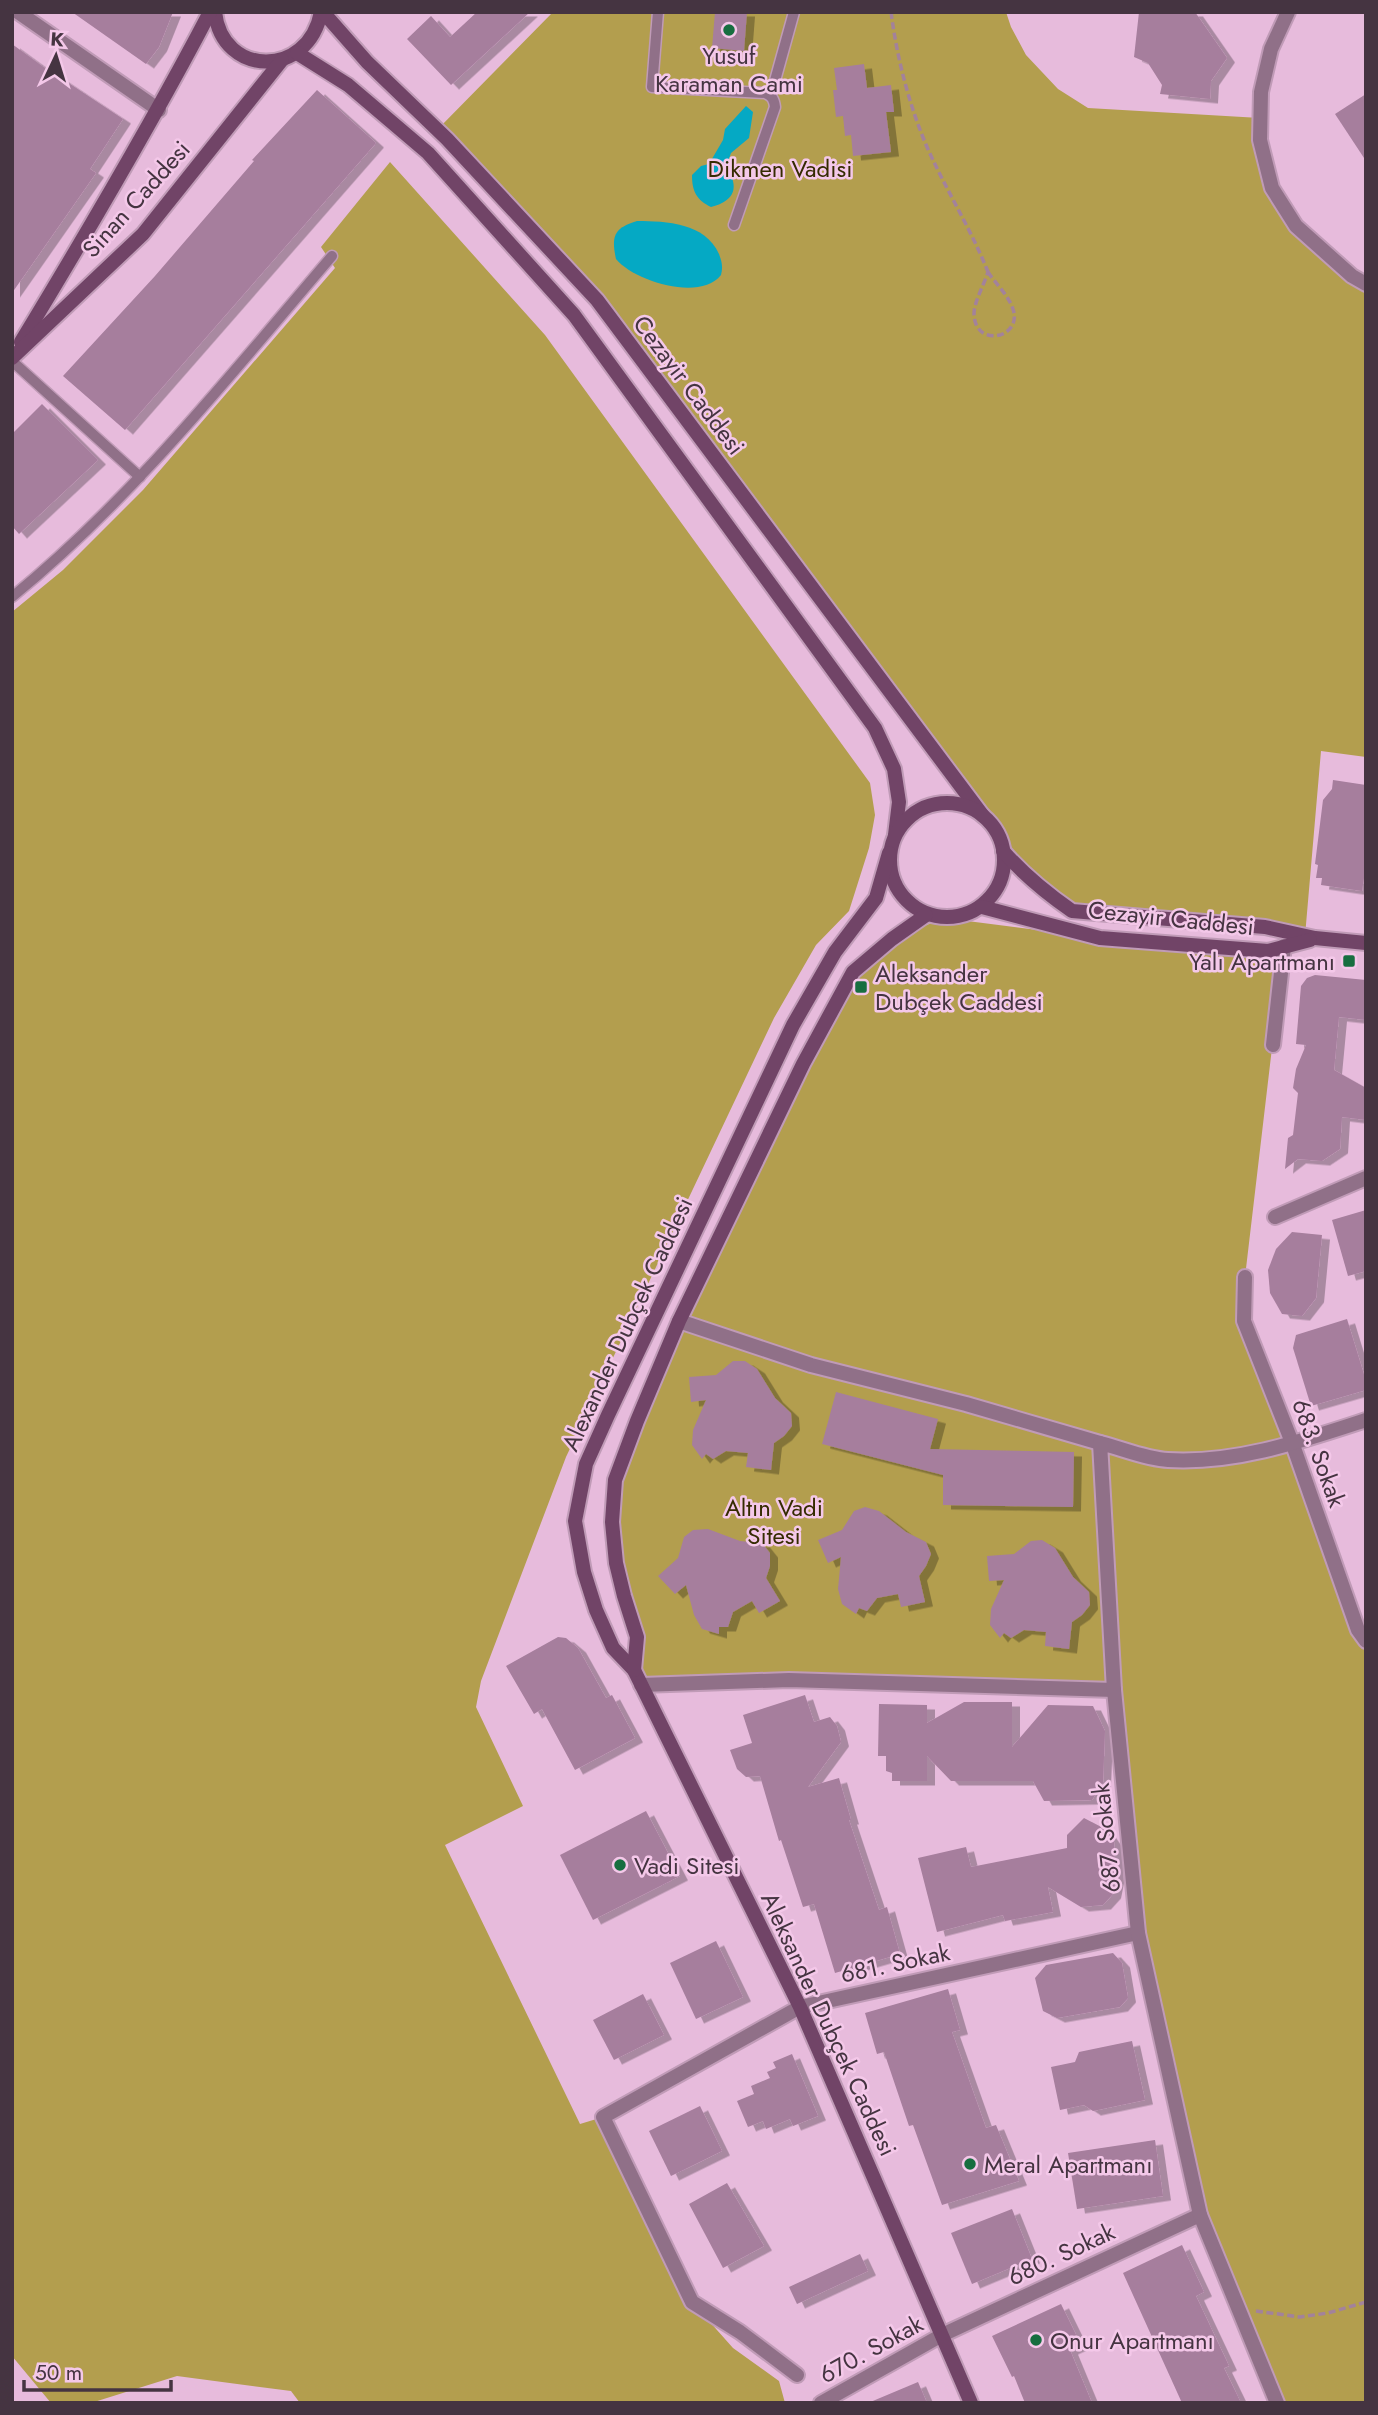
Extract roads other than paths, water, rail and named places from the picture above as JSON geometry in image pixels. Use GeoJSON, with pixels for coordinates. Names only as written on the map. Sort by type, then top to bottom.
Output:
{"type":"FeatureCollection","features":[{"type":"Feature","properties":{"kind":"main road","name":"Sinan Caddesi"},"geometry":{"type":"LineString","coordinates":[[12,359],[105,205],[212,12]]}},
{"type":"Feature","properties":{"kind":"main road"},"geometry":{"type":"LineString","coordinates":[[212,12],[223,38],[234,50],[249,59],[265,62],[282,60],[298,53],[310,42],[322,12]]}},
{"type":"Feature","properties":{"kind":"main road","name":"Cezayir Caddesi"},"geometry":{"type":"LineString","coordinates":[[322,12],[367,62],[447,139],[597,300],[984,816]]}},
{"type":"Feature","properties":{"kind":"main road","name":"Cezayir Caddesi"},"geometry":{"type":"LineString","coordinates":[[298,53],[348,85],[428,153],[574,315],[875,728],[894,769],[899,802],[895,835]]}},
{"type":"Feature","properties":{"kind":"main road","name":"Sinan Caddesi"},"geometry":{"type":"LineString","coordinates":[[12,359],[143,234],[282,60]]}},
{"type":"Feature","properties":{"kind":"main road"},"geometry":{"type":"LineString","coordinates":[[937,803],[956,803],[984,816],[999,836],[1003,851],[1003,874],[995,893],[982,907],[964,916],[945,918],[926,915],[909,905],[897,890],[890,872],[889,853],[895,835],[905,820],[920,809],[937,803]]}},
{"type":"Feature","properties":{"kind":"main road","name":"Cezayir Caddesi"},"geometry":{"type":"LineString","coordinates":[[1003,851],[1037,886],[1072,911],[1265,927],[1315,938],[1366,943]]}},
{"type":"Feature","properties":{"kind":"main road","name":"Alexander Dubçek Caddesi"},"geometry":{"type":"LineString","coordinates":[[634,1670],[613,1648],[596,1610],[584,1572],[576,1521],[586,1464],[793,1025],[835,952],[876,898],[889,853]]}},
{"type":"Feature","properties":{"kind":"main road","name":"Cezayir Caddesi"},"geometry":{"type":"LineString","coordinates":[[982,907],[1100,938],[1268,951],[1315,938]]}},
{"type":"Feature","properties":{"kind":"main road","name":"Alexander Dubçek Caddesi"},"geometry":{"type":"LineString","coordinates":[[634,1670],[637,1637],[616,1563],[612,1522],[615,1480],[679,1321],[803,1064],[853,972],[926,915]]}},
{"type":"Feature","properties":{"kind":"main road","name":"Aleksander Dubçek Caddesi"},"geometry":{"type":"LineString","coordinates":[[634,1670],[800,2007],[971,2403]]}},
{"type":"Feature","properties":{"kind":"street"},"geometry":{"type":"LineString","coordinates":[[18,12],[159,110]]}},
{"type":"Feature","properties":{"kind":"street"},"geometry":{"type":"LineString","coordinates":[[1288,12],[1271,49],[1261,92],[1260,140],[1272,187],[1296,226],[1352,276],[1366,284]]}},
{"type":"Feature","properties":{"kind":"street"},"geometry":{"type":"LineString","coordinates":[[1273,1045],[1284,946]]}},
{"type":"Feature","properties":{"kind":"street"},"geometry":{"type":"LineString","coordinates":[[1275,1217],[1366,1178]]}},
{"type":"Feature","properties":{"kind":"street","name":"683. Sokak"},"geometry":{"type":"LineString","coordinates":[[1245,1277],[1244,1321],[1363,1633]]}},
{"type":"Feature","properties":{"kind":"street"},"geometry":{"type":"LineString","coordinates":[[679,1321],[810,1365],[966,1404],[1166,1460],[1227,1458],[1293,1445],[1366,1420]]}},
{"type":"Feature","properties":{"kind":"street","name":"687. Sokak"},"geometry":{"type":"LineString","coordinates":[[1100,1443],[1114,1690],[1138,1933],[1200,2215],[1277,2403]]}},
{"type":"Feature","properties":{"kind":"street"},"geometry":{"type":"LineString","coordinates":[[641,1685],[789,1680],[1114,1690]]}},
{"type":"Feature","properties":{"kind":"street","name":"681. Sokak"},"geometry":{"type":"LineString","coordinates":[[797,2375],[740,2332],[692,2302],[603,2117],[800,2007],[1138,1933]]}},
{"type":"Feature","properties":{"kind":"street","name":"680. Sokak"},"geometry":{"type":"LineString","coordinates":[[942,2335],[1200,2215]]}},
{"type":"Feature","properties":{"kind":"street","name":"670. Sokak"},"geometry":{"type":"LineString","coordinates":[[821,2403],[942,2335]]}},
{"type":"Feature","properties":{"kind":"lane"},"geometry":{"type":"LineString","coordinates":[[658,12],[652,87],[771,95]]}},
{"type":"Feature","properties":{"kind":"lane"},"geometry":{"type":"LineString","coordinates":[[734,225],[775,107],[771,95],[794,12]]}},
{"type":"Feature","properties":{"kind":"lane"},"geometry":{"type":"LineString","coordinates":[[12,597],[60,558],[140,477],[332,256]]}},
{"type":"Feature","properties":{"kind":"lane"},"geometry":{"type":"LineString","coordinates":[[12,359],[140,477]]}},
{"type":"Feature","properties":{"kind":"water"},"geometry":{"type":"Polygon","coordinates":[[[746,106],[753,112],[749,138],[731,153],[726,167],[733,181],[733,192],[725,201],[711,207],[696,195],[692,175],[701,166],[709,164],[723,140],[725,129],[746,106]]]}},
{"type":"Feature","properties":{"kind":"water"},"geometry":{"type":"Polygon","coordinates":[[[637,221],[672,223],[695,230],[713,244],[719,254],[721,275],[711,283],[683,288],[637,275],[616,259],[614,239],[619,230],[637,221]]]}},
{"type":"Feature","properties":{"kind":"place","name":"Yusuf Karaman Cami"},"geometry":{"type":"Point","coordinates":[729,30]}},
{"type":"Feature","properties":{"kind":"place","name":"Yalı Apartmanı"},"geometry":{"type":"Point","coordinates":[1349,961]}},
{"type":"Feature","properties":{"kind":"place","name":"Aleksander Dubçek Caddesi"},"geometry":{"type":"Point","coordinates":[861,987]}},
{"type":"Feature","properties":{"kind":"place","name":"Vadi Sitesi"},"geometry":{"type":"Point","coordinates":[620,1865]}},
{"type":"Feature","properties":{"kind":"place","name":"Meral Apartmanı"},"geometry":{"type":"Point","coordinates":[970,2164]}},
{"type":"Feature","properties":{"kind":"place","name":"Onur Apartmanı"},"geometry":{"type":"Point","coordinates":[1036,2340]}},
{"type":"Feature","properties":{"kind":"park label","name":"Dikmen Vadisi"},"geometry":{"type":"Point","coordinates":[780,168]}},
{"type":"Feature","properties":{"kind":"park label","name":"Altın Vadi Sitesi"},"geometry":{"type":"Point","coordinates":[774,1521]}}]}
